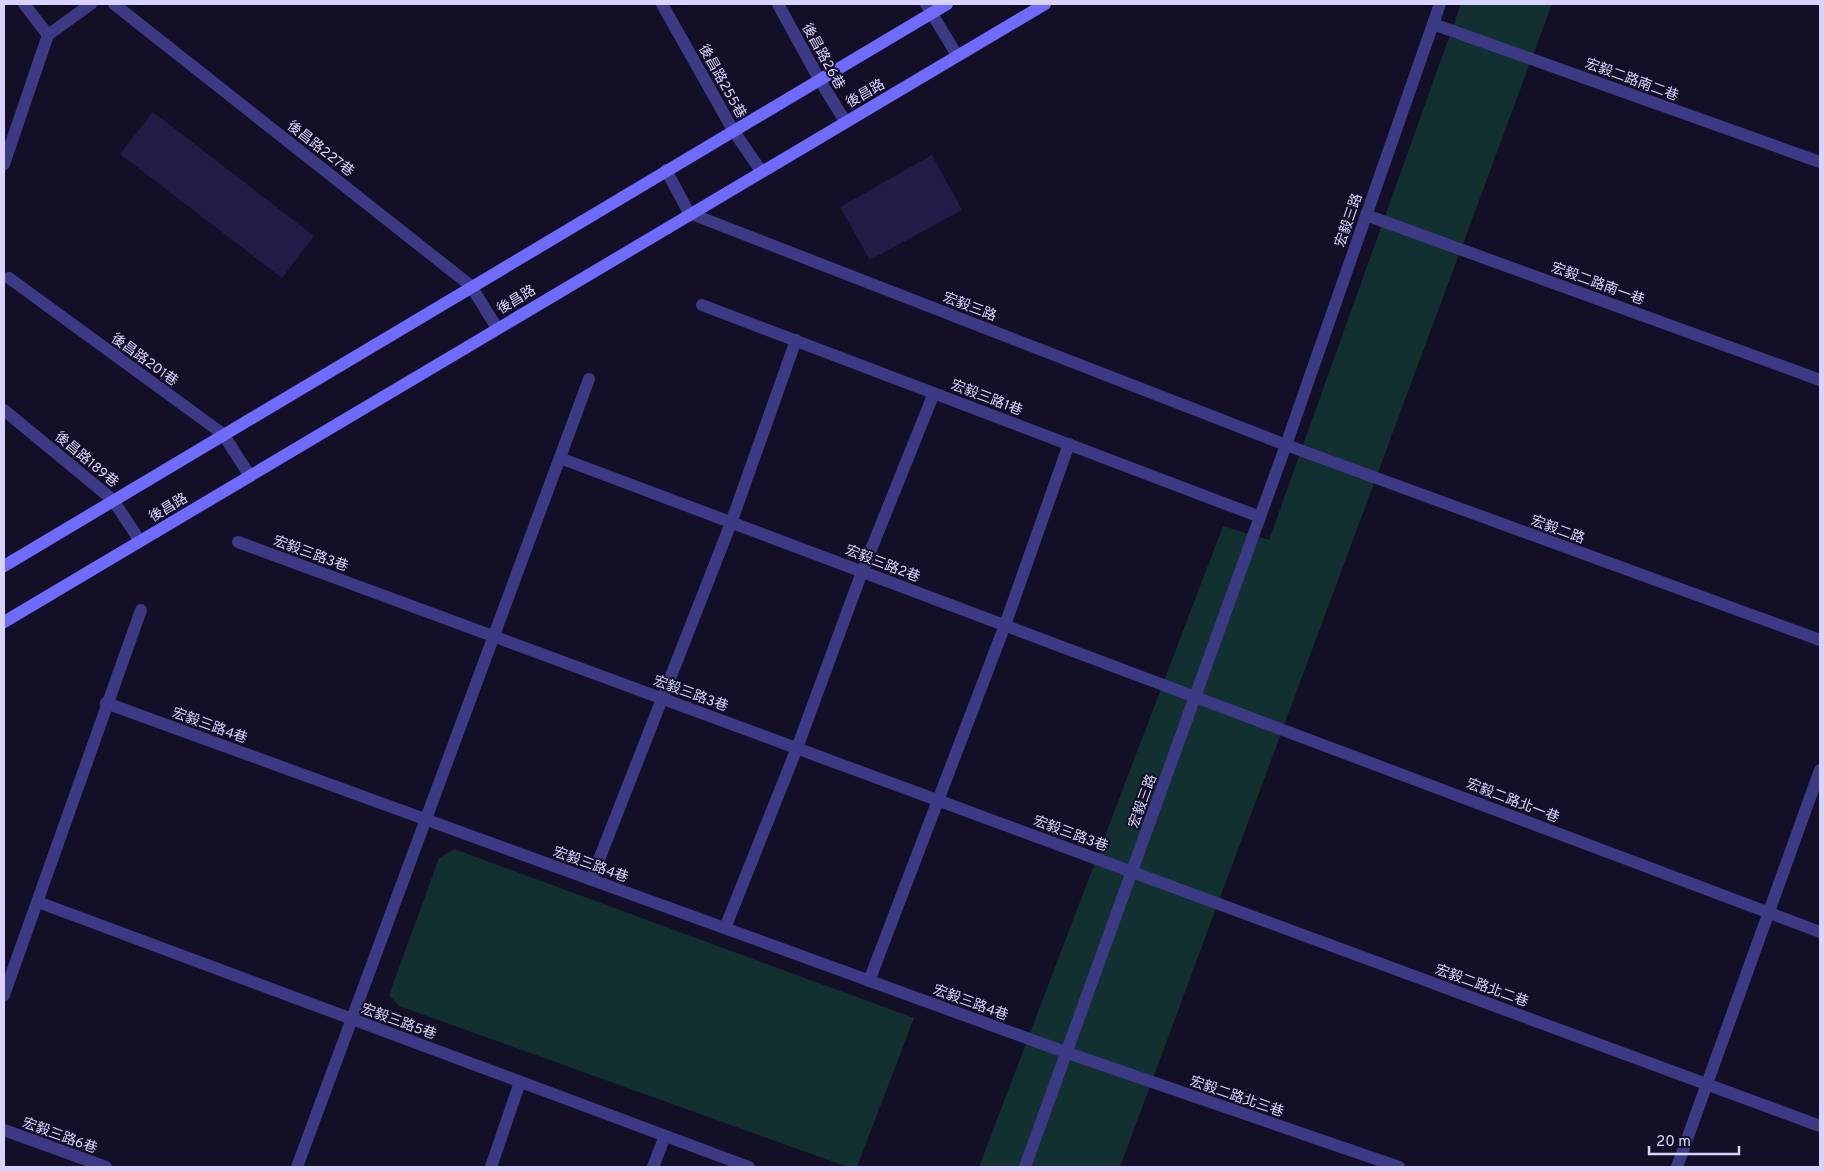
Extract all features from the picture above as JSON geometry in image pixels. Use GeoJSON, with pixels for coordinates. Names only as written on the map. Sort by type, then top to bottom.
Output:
{"type":"FeatureCollection","features":[{"type":"Feature","properties":{"kind":"street"},"geometry":{"type":"LineString","coordinates":[[24,4],[48,35]]}},
{"type":"Feature","properties":{"kind":"street"},"geometry":{"type":"LineString","coordinates":[[4,164],[48,35],[90,4]]}},
{"type":"Feature","properties":{"kind":"street","name":"後昌路227巷"},"geometry":{"type":"LineString","coordinates":[[114,4],[471,286],[497,328]]}},
{"type":"Feature","properties":{"kind":"street","name":"後昌路255巷"},"geometry":{"type":"LineString","coordinates":[[662,4],[734,130],[761,171]]}},
{"type":"Feature","properties":{"kind":"street","name":"後昌路26巷"},"geometry":{"type":"LineString","coordinates":[[778,4],[819,80],[846,121]]}},
{"type":"Feature","properties":{"kind":"street"},"geometry":{"type":"LineString","coordinates":[[4,566],[222,434],[819,80],[928,8],[947,4]]}},
{"type":"Feature","properties":{"kind":"street","name":"後昌路"},"geometry":{"type":"LineString","coordinates":[[4,622],[689,213],[1045,4]]}},
{"type":"Feature","properties":{"kind":"street","name":"宏毅三路"},"geometry":{"type":"LineString","coordinates":[[1025,1167],[1286,445],[1440,4]]}},
{"type":"Feature","properties":{"kind":"street"},"geometry":{"type":"LineString","coordinates":[[928,8],[957,55]]}},
{"type":"Feature","properties":{"kind":"street","name":"宏毅二路南二巷"},"geometry":{"type":"LineString","coordinates":[[1433,24],[1820,162]]}},
{"type":"Feature","properties":{"kind":"street"},"geometry":{"type":"LineString","coordinates":[[666,170],[689,213]]}},
{"type":"Feature","properties":{"kind":"street","name":"宏毅三路"},"geometry":{"type":"LineString","coordinates":[[689,213],[1286,445]]}},
{"type":"Feature","properties":{"kind":"street","name":"宏毅二路南一巷"},"geometry":{"type":"LineString","coordinates":[[1366,215],[1820,380]]}},
{"type":"Feature","properties":{"kind":"street","name":"後昌路201巷"},"geometry":{"type":"LineString","coordinates":[[9,278],[222,434],[250,476]]}},
{"type":"Feature","properties":{"kind":"street","name":"宏毅三路1巷"},"geometry":{"type":"LineString","coordinates":[[702,304],[1260,517]]}},
{"type":"Feature","properties":{"kind":"street"},"geometry":{"type":"LineString","coordinates":[[590,880],[732,523],[796,340]]}},
{"type":"Feature","properties":{"kind":"street"},"geometry":{"type":"LineString","coordinates":[[297,1167],[424,819],[589,379]]}},
{"type":"Feature","properties":{"kind":"street"},"geometry":{"type":"LineString","coordinates":[[724,928],[797,748],[862,572],[934,393]]}},
{"type":"Feature","properties":{"kind":"street","name":"後昌路189巷"},"geometry":{"type":"LineString","coordinates":[[4,410],[113,500],[140,541]]}},
{"type":"Feature","properties":{"kind":"street"},"geometry":{"type":"LineString","coordinates":[[869,981],[1005,625],[1069,444]]}},
{"type":"Feature","properties":{"kind":"street","name":"宏毅二路"},"geometry":{"type":"LineString","coordinates":[[1286,445],[1820,640]]}},
{"type":"Feature","properties":{"kind":"street","name":"宏毅三路2巷"},"geometry":{"type":"LineString","coordinates":[[560,458],[1195,697]]}},
{"type":"Feature","properties":{"kind":"street","name":"宏毅三路3巷"},"geometry":{"type":"LineString","coordinates":[[238,542],[1132,872]]}},
{"type":"Feature","properties":{"kind":"street"},"geometry":{"type":"LineString","coordinates":[[4,995],[106,703],[141,610]]}},
{"type":"Feature","properties":{"kind":"street","name":"宏毅二路北一巷"},"geometry":{"type":"LineString","coordinates":[[1195,697],[1820,932]]}},
{"type":"Feature","properties":{"kind":"street","name":"宏毅三路4巷"},"geometry":{"type":"LineString","coordinates":[[106,703],[1065,1052]]}},
{"type":"Feature","properties":{"kind":"street"},"geometry":{"type":"LineString","coordinates":[[1677,1167],[1820,770]]}},
{"type":"Feature","properties":{"kind":"street","name":"宏毅二路北二巷"},"geometry":{"type":"LineString","coordinates":[[1132,872],[1820,1126]]}},
{"type":"Feature","properties":{"kind":"street","name":"宏毅三路5巷"},"geometry":{"type":"LineString","coordinates":[[38,902],[749,1167]]}},
{"type":"Feature","properties":{"kind":"street","name":"宏毅二路北三巷"},"geometry":{"type":"LineString","coordinates":[[1065,1052],[1399,1167]]}},
{"type":"Feature","properties":{"kind":"street"},"geometry":{"type":"LineString","coordinates":[[491,1167],[520,1082]]}},
{"type":"Feature","properties":{"kind":"street","name":"宏毅三路6巷"},"geometry":{"type":"LineString","coordinates":[[4,1130],[106,1167]]}},
{"type":"Feature","properties":{"kind":"street"},"geometry":{"type":"LineString","coordinates":[[653,1167],[664,1136]]}},
{"type":"Feature","properties":{"kind":"green space"},"geometry":{"type":"Polygon","coordinates":[[[1461,4],[1552,4],[1120,1167],[979,1167],[1223,526],[1269,540],[1461,4]]]}},
{"type":"Feature","properties":{"kind":"green space"},"geometry":{"type":"Polygon","coordinates":[[[454,849],[914,1018],[857,1167],[848,1167],[399,1006],[389,995],[439,858],[454,849]]]}},
{"type":"Feature","properties":{"kind":"building"},"geometry":{"type":"Polygon","coordinates":[[[153,112],[314,236],[282,278],[120,154],[153,112]]]}},
{"type":"Feature","properties":{"kind":"building"},"geometry":{"type":"Polygon","coordinates":[[[932,155],[962,210],[870,260],[840,207],[932,155]]]}}]}
